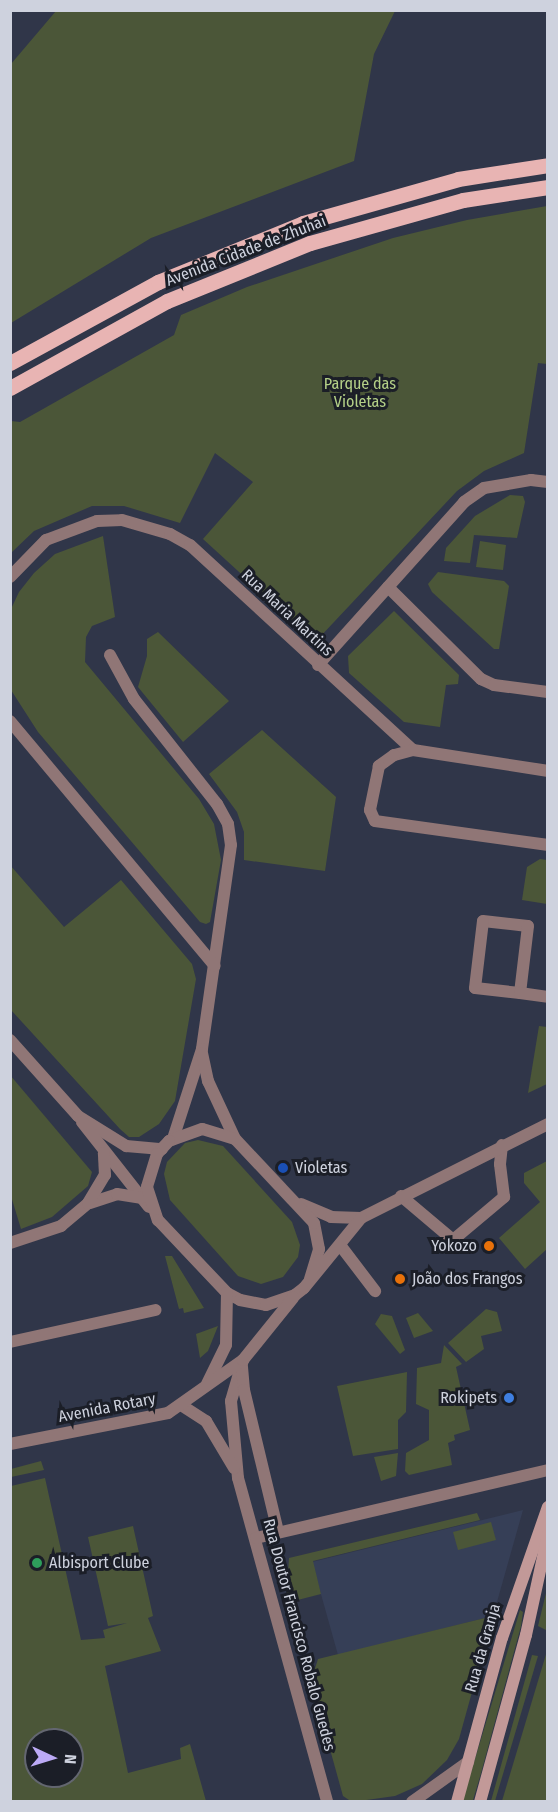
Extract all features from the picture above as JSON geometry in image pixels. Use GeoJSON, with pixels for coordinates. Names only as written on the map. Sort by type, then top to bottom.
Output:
{"type":"FeatureCollection","features":[{"type":"Feature","properties":{"kind":"main road","name":"Avenida Cidade de Zhuhai"},"geometry":{"type":"LineString","coordinates":[[10,363],[158,282],[303,223],[458,179],[548,165]]}},
{"type":"Feature","properties":{"kind":"main road","name":"Avenida Cidade de Zhuhai"},"geometry":{"type":"LineString","coordinates":[[10,388],[167,301],[310,243],[463,200],[548,187]]}},
{"type":"Feature","properties":{"kind":"main road","name":"Rua da Granja"},"geometry":{"type":"LineString","coordinates":[[457,1802],[502,1638],[548,1507]]}},
{"type":"Feature","properties":{"kind":"main road"},"geometry":{"type":"LineString","coordinates":[[480,1802],[526,1635],[548,1534]]}},
{"type":"Feature","properties":{"kind":"street"},"geometry":{"type":"LineString","coordinates":[[318,665],[464,502],[484,488],[535,480],[548,482]]}},
{"type":"Feature","properties":{"kind":"street","name":"Rua Maria Martins"},"geometry":{"type":"LineString","coordinates":[[10,577],[46,540],[70,529],[97,521],[144,524],[190,545],[413,750]]}},
{"type":"Feature","properties":{"kind":"street"},"geometry":{"type":"LineString","coordinates":[[388,587],[481,679],[494,685],[548,692]]}},
{"type":"Feature","properties":{"kind":"street"},"geometry":{"type":"LineString","coordinates":[[110,655],[134,699],[205,786],[228,824],[230,866],[202,1048],[173,1139]]}},
{"type":"Feature","properties":{"kind":"street"},"geometry":{"type":"LineString","coordinates":[[10,722],[214,966]]}},
{"type":"Feature","properties":{"kind":"street"},"geometry":{"type":"LineString","coordinates":[[548,771],[413,750],[394,755],[379,766],[370,810],[375,821],[548,845]]}},
{"type":"Feature","properties":{"kind":"street"},"geometry":{"type":"LineString","coordinates":[[520,993],[528,926],[483,921],[475,988],[520,993],[548,996]]}},
{"type":"Feature","properties":{"kind":"street"},"geometry":{"type":"LineString","coordinates":[[10,1040],[78,1116],[104,1153],[141,1198],[227,1293],[240,1300],[266,1305],[295,1294]]}},
{"type":"Feature","properties":{"kind":"street"},"geometry":{"type":"LineString","coordinates":[[202,1048],[208,1081],[235,1139],[314,1223],[318,1236],[317,1265],[310,1279]]}},
{"type":"Feature","properties":{"kind":"street"},"geometry":{"type":"LineString","coordinates":[[78,1116],[126,1146],[162,1149]]}},
{"type":"Feature","properties":{"kind":"street"},"geometry":{"type":"LineString","coordinates":[[278,1532],[244,1390],[243,1360],[295,1294],[340,1245],[361,1218],[548,1124]]}},
{"type":"Feature","properties":{"kind":"street"},"geometry":{"type":"LineString","coordinates":[[155,1214],[147,1187],[149,1170],[162,1149],[173,1139],[202,1129],[235,1139]]}},
{"type":"Feature","properties":{"kind":"street"},"geometry":{"type":"LineString","coordinates":[[401,1196],[453,1240],[504,1197],[500,1164],[502,1146]]}},
{"type":"Feature","properties":{"kind":"street"},"geometry":{"type":"LineString","coordinates":[[10,1243],[62,1226],[88,1203],[105,1175],[104,1153]]}},
{"type":"Feature","properties":{"kind":"street"},"geometry":{"type":"LineString","coordinates":[[88,1203],[117,1194],[141,1198]]}},
{"type":"Feature","properties":{"kind":"street"},"geometry":{"type":"LineString","coordinates":[[294,1201],[330,1217],[361,1218]]}},
{"type":"Feature","properties":{"kind":"street"},"geometry":{"type":"LineString","coordinates":[[340,1245],[375,1291]]}},
{"type":"Feature","properties":{"kind":"street"},"geometry":{"type":"LineString","coordinates":[[204,1391],[226,1345],[227,1293]]}},
{"type":"Feature","properties":{"kind":"street"},"geometry":{"type":"LineString","coordinates":[[10,1342],[156,1310]]}},
{"type":"Feature","properties":{"kind":"street","name":"Avenida Rotary"},"geometry":{"type":"LineString","coordinates":[[10,1444],[168,1413],[204,1391],[243,1360]]}},
{"type":"Feature","properties":{"kind":"street","name":"Rua Doutor Francisco Robalo Guedes"},"geometry":{"type":"LineString","coordinates":[[243,1360],[231,1401],[238,1478],[327,1802]]}},
{"type":"Feature","properties":{"kind":"street","name":"Rua Doutor Francisco Robalo Guedes"},"geometry":{"type":"LineString","coordinates":[[181,1405],[206,1421],[238,1478]]}},
{"type":"Feature","properties":{"kind":"street"},"geometry":{"type":"LineString","coordinates":[[256,1538],[548,1470]]}},
{"type":"Feature","properties":{"kind":"street"},"geometry":{"type":"LineString","coordinates":[[412,1802],[468,1762]]}},
{"type":"Feature","properties":{"kind":"shaded area"},"geometry":{"type":"Polygon","coordinates":[[[523,1510],[493,1616],[338,1655],[312,1562],[523,1510]]]}},
{"type":"Feature","properties":{"kind":"green space"},"geometry":{"type":"Polygon","coordinates":[[[56,11],[395,11],[374,54],[354,161],[151,238],[11,323],[11,64],[56,11]]]}},
{"type":"Feature","properties":{"kind":"green space","name":"Parque das Violetas"},"geometry":{"type":"Polygon","coordinates":[[[547,206],[547,364],[538,363],[524,453],[484,471],[457,491],[319,638],[312,639],[203,539],[253,482],[215,453],[180,523],[124,506],[92,506],[34,531],[11,553],[11,421],[20,422],[174,335],[181,315],[247,287],[393,238],[467,220],[547,206]]]}},
{"type":"Feature","properties":{"kind":"green space"},"geometry":{"type":"Polygon","coordinates":[[[510,495],[523,496],[525,502],[517,538],[474,535],[470,563],[444,561],[446,548],[475,516],[510,495]]]}},
{"type":"Feature","properties":{"kind":"green space"},"geometry":{"type":"Polygon","coordinates":[[[103,536],[115,617],[92,626],[86,637],[85,662],[199,799],[214,824],[221,860],[210,922],[206,924],[200,922],[38,732],[11,690],[11,609],[19,592],[34,573],[55,554],[103,536]]]}},
{"type":"Feature","properties":{"kind":"green space"},"geometry":{"type":"Polygon","coordinates":[[[480,541],[506,545],[503,570],[476,567],[480,541]]]}},
{"type":"Feature","properties":{"kind":"green space"},"geometry":{"type":"Polygon","coordinates":[[[438,572],[504,581],[509,586],[499,649],[494,649],[432,592],[428,584],[438,572]]]}},
{"type":"Feature","properties":{"kind":"green space"},"geometry":{"type":"Polygon","coordinates":[[[394,611],[459,675],[458,684],[446,685],[440,727],[404,722],[349,673],[348,656],[394,611]]]}},
{"type":"Feature","properties":{"kind":"green space"},"geometry":{"type":"Polygon","coordinates":[[[158,632],[229,701],[183,742],[138,687],[147,656],[147,639],[158,632]]]}},
{"type":"Feature","properties":{"kind":"green space"},"geometry":{"type":"Polygon","coordinates":[[[262,730],[336,797],[325,871],[244,860],[244,832],[237,812],[209,774],[262,730]]]}},
{"type":"Feature","properties":{"kind":"green space"},"geometry":{"type":"Polygon","coordinates":[[[540,859],[547,860],[547,904],[522,900],[527,867],[540,859]]]}},
{"type":"Feature","properties":{"kind":"green space"},"geometry":{"type":"Polygon","coordinates":[[[10,865],[64,927],[121,880],[192,964],[196,979],[175,1101],[159,1124],[139,1137],[129,1137],[120,1129],[11,1010],[10,865]]]}},
{"type":"Feature","properties":{"kind":"green space"},"geometry":{"type":"Polygon","coordinates":[[[539,1026],[547,1027],[547,1084],[528,1093],[539,1026]]]}},
{"type":"Feature","properties":{"kind":"green space"},"geometry":{"type":"Polygon","coordinates":[[[10,1075],[92,1172],[88,1186],[52,1217],[21,1229],[11,1196],[10,1075]]]}},
{"type":"Feature","properties":{"kind":"green space"},"geometry":{"type":"Polygon","coordinates":[[[198,1140],[223,1146],[292,1222],[300,1245],[298,1257],[283,1277],[261,1284],[238,1276],[170,1200],[164,1174],[167,1162],[185,1143],[198,1140]]]}},
{"type":"Feature","properties":{"kind":"green space"},"geometry":{"type":"Polygon","coordinates":[[[547,1161],[547,1249],[525,1269],[499,1238],[540,1202],[524,1183],[524,1173],[547,1161]]]}},
{"type":"Feature","properties":{"kind":"green space"},"geometry":{"type":"Polygon","coordinates":[[[165,1256],[172,1256],[204,1308],[184,1313],[183,1308],[179,1309],[165,1256]]]}},
{"type":"Feature","properties":{"kind":"green space"},"geometry":{"type":"Polygon","coordinates":[[[486,1309],[497,1312],[502,1331],[481,1336],[484,1349],[466,1362],[448,1343],[486,1309]]]}},
{"type":"Feature","properties":{"kind":"green space"},"geometry":{"type":"Polygon","coordinates":[[[418,1313],[433,1331],[414,1338],[406,1318],[418,1313]]]}},
{"type":"Feature","properties":{"kind":"green space"},"geometry":{"type":"Polygon","coordinates":[[[381,1314],[392,1316],[405,1350],[400,1354],[375,1324],[381,1314]]]}},
{"type":"Feature","properties":{"kind":"green space"},"geometry":{"type":"Polygon","coordinates":[[[218,1326],[208,1351],[200,1358],[196,1334],[218,1326]]]}},
{"type":"Feature","properties":{"kind":"green space"},"geometry":{"type":"Polygon","coordinates":[[[444,1345],[462,1364],[456,1367],[470,1430],[454,1435],[455,1440],[448,1443],[452,1465],[409,1475],[405,1471],[406,1453],[429,1440],[429,1410],[416,1404],[417,1368],[441,1363],[444,1345]]]}},
{"type":"Feature","properties":{"kind":"green space"},"geometry":{"type":"Polygon","coordinates":[[[407,1372],[406,1412],[398,1420],[398,1449],[353,1456],[337,1386],[407,1372]]]}},
{"type":"Feature","properties":{"kind":"green space"},"geometry":{"type":"Polygon","coordinates":[[[398,1453],[396,1476],[381,1481],[374,1457],[398,1453]]]}},
{"type":"Feature","properties":{"kind":"green space"},"geometry":{"type":"Polygon","coordinates":[[[41,1461],[44,1470],[11,1477],[11,1469],[41,1461]]]}},
{"type":"Feature","properties":{"kind":"green space","name":"Albisport Clube"},"geometry":{"type":"Polygon","coordinates":[[[45,1478],[81,1640],[105,1638],[103,1630],[127,1623],[108,1626],[88,1537],[133,1526],[153,1616],[148,1618],[161,1651],[105,1666],[128,1773],[181,1759],[180,1748],[190,1744],[206,1801],[11,1801],[11,1486],[45,1478]]]}},
{"type":"Feature","properties":{"kind":"green space"},"geometry":{"type":"Polygon","coordinates":[[[477,1513],[480,1520],[313,1561],[321,1594],[286,1603],[289,1558],[477,1513]]]}},
{"type":"Feature","properties":{"kind":"green space"},"geometry":{"type":"Polygon","coordinates":[[[491,1522],[496,1540],[458,1550],[453,1532],[491,1522]]]}},
{"type":"Feature","properties":{"kind":"green space"},"geometry":{"type":"Polygon","coordinates":[[[547,1589],[548,1623],[546,1630],[538,1626],[547,1589]]]}},
{"type":"Feature","properties":{"kind":"green space"},"geometry":{"type":"Polygon","coordinates":[[[520,1610],[523,1612],[521,1626],[473,1800],[462,1802],[520,1610]]]}},
{"type":"Feature","properties":{"kind":"green space"},"geometry":{"type":"Polygon","coordinates":[[[493,1616],[459,1739],[447,1760],[422,1784],[395,1796],[352,1802],[343,1796],[311,1681],[318,1659],[493,1616]]]}},
{"type":"Feature","properties":{"kind":"green space"},"geometry":{"type":"Polygon","coordinates":[[[547,1651],[547,1801],[502,1801],[547,1651]]]}},
{"type":"Feature","properties":{"kind":"green space"},"geometry":{"type":"Polygon","coordinates":[[[532,1655],[538,1656],[495,1801],[491,1801],[532,1655]]]}},
{"type":"Feature","properties":{"kind":"place","name":"Violetas"},"geometry":{"type":"Point","coordinates":[283,1168]}},
{"type":"Feature","properties":{"kind":"place","name":"Yokozo"},"geometry":{"type":"Point","coordinates":[489,1246]}},
{"type":"Feature","properties":{"kind":"place","name":"João dos Frangos"},"geometry":{"type":"Point","coordinates":[400,1279]}},
{"type":"Feature","properties":{"kind":"place","name":"Rokipets"},"geometry":{"type":"Point","coordinates":[509,1398]}},
{"type":"Feature","properties":{"kind":"place","name":"Albisport Clube"},"geometry":{"type":"Point","coordinates":[37,1563]}}]}
